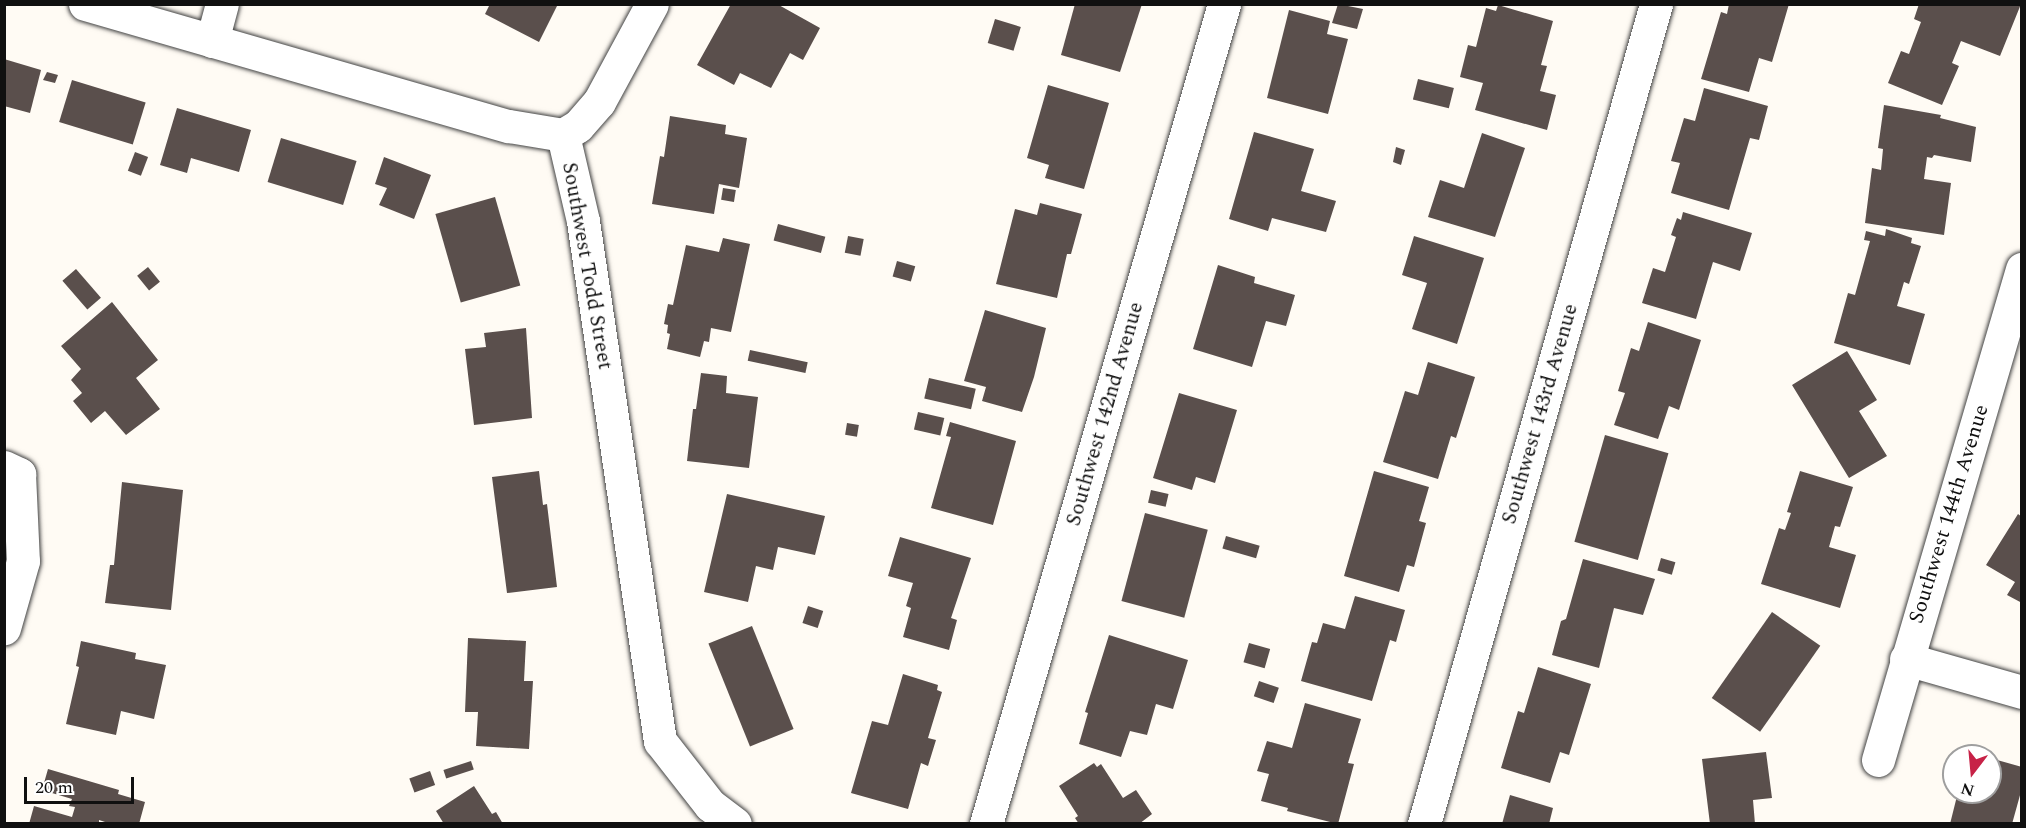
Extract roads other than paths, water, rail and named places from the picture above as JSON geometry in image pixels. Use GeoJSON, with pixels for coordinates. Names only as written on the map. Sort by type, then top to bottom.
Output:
{"type":"FeatureCollection","features":[{"type":"Feature","properties":{"kind":"street","name":"Southwest Todd Street"},"geometry":{"type":"LineString","coordinates":[[85,4],[509,126],[563,135],[583,221],[660,741],[710,805],[735,824]]}},
{"type":"Feature","properties":{"kind":"street"},"geometry":{"type":"LineString","coordinates":[[212,41],[222,4]]}},
{"type":"Feature","properties":{"kind":"street"},"geometry":{"type":"LineString","coordinates":[[563,135],[578,126],[599,102],[652,4]]}},
{"type":"Feature","properties":{"kind":"street","name":"Southwest 142nd Avenue"},"geometry":{"type":"LineString","coordinates":[[986,824],[1224,4]]}},
{"type":"Feature","properties":{"kind":"street","name":"Southwest 143rd Avenue"},"geometry":{"type":"LineString","coordinates":[[1424,824],[1656,4]]}},
{"type":"Feature","properties":{"kind":"street","name":"Southwest 144th Avenue"},"geometry":{"type":"LineString","coordinates":[[1878,760],[2022,269]]}},
{"type":"Feature","properties":{"kind":"street"},"geometry":{"type":"LineString","coordinates":[[4,628],[23,561],[12,470]]}},
{"type":"Feature","properties":{"kind":"street"},"geometry":{"type":"LineString","coordinates":[[1906,659],[2022,692]]}}]}
